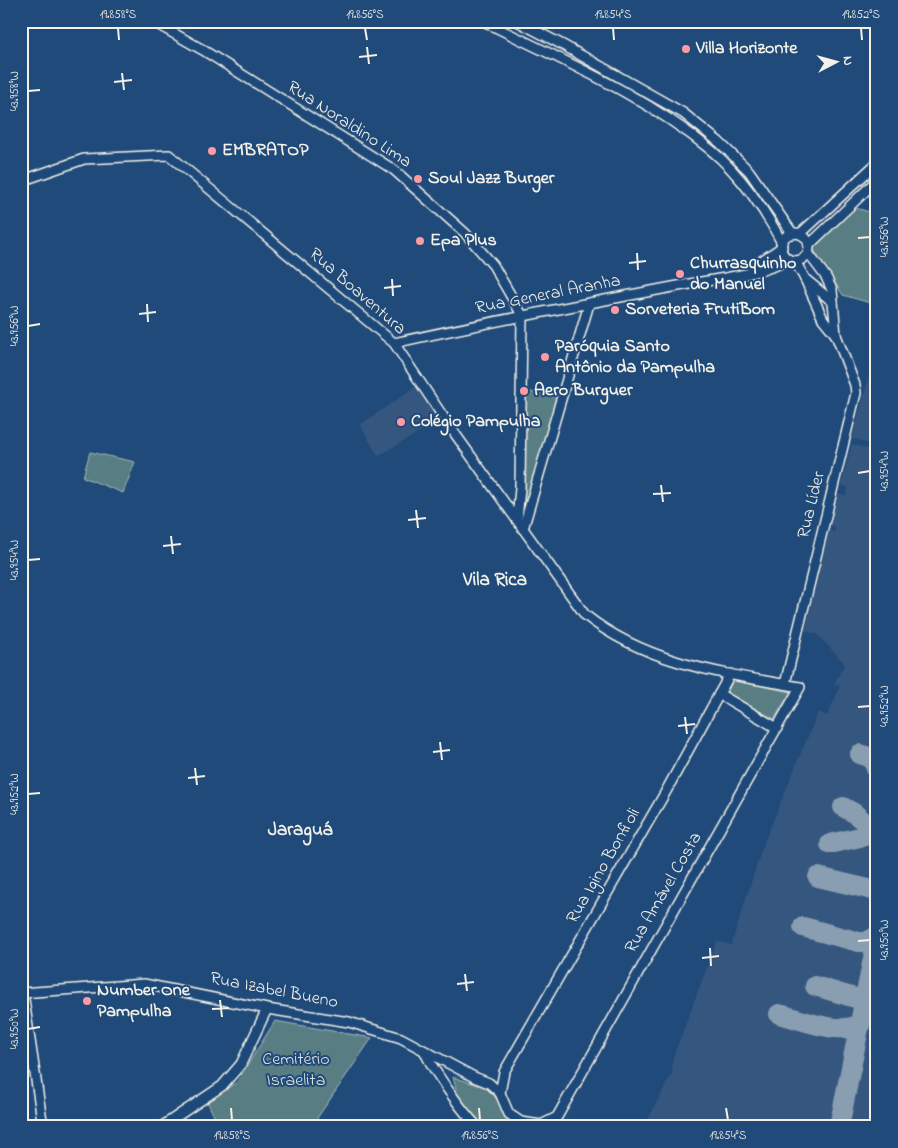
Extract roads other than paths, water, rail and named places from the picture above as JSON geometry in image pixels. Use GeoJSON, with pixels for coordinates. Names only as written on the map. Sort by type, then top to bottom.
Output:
{"type":"FeatureCollection","features":[{"type":"Feature","properties":{"kind":"street","name":"Rua Noraldino Lima"},"geometry":{"type":"LineString","coordinates":[[152,21],[203,50],[394,170],[465,233],[493,265],[522,315]]}},
{"type":"Feature","properties":{"kind":"street"},"geometry":{"type":"LineString","coordinates":[[483,21],[620,89],[697,139],[712,151],[741,181],[773,226],[792,260],[803,259],[809,249],[877,180]]}},
{"type":"Feature","properties":{"kind":"street"},"geometry":{"type":"LineString","coordinates":[[517,21],[683,113],[719,142],[749,171],[809,249]]}},
{"type":"Feature","properties":{"kind":"street","name":"Rua Boaventura"},"geometry":{"type":"LineString","coordinates":[[21,180],[84,159],[169,155],[394,343],[448,424],[585,615],[600,627],[674,662],[800,687]]}},
{"type":"Feature","properties":{"kind":"street"},"geometry":{"type":"LineString","coordinates":[[782,245],[786,237],[796,234],[877,163]]}},
{"type":"Feature","properties":{"kind":"street","name":"Rua General Aranha"},"geometry":{"type":"LineString","coordinates":[[737,275],[764,261],[782,245]]}},
{"type":"Feature","properties":{"kind":"street","name":"Rua Líder"},"geometry":{"type":"LineString","coordinates":[[785,684],[856,394],[855,385],[836,335],[832,290],[809,249]]}},
{"type":"Feature","properties":{"kind":"street","name":"Rua General Aranha"},"geometry":{"type":"LineString","coordinates":[[394,343],[522,315],[737,275],[780,265],[792,260]]}},
{"type":"Feature","properties":{"kind":"street","name":"Rua Líder"},"geometry":{"type":"LineString","coordinates":[[792,260],[805,278],[823,319],[836,335]]}},
{"type":"Feature","properties":{"kind":"street","name":"Rua Líder"},"geometry":{"type":"LineString","coordinates":[[805,278],[833,302]]}},
{"type":"Feature","properties":{"kind":"street"},"geometry":{"type":"LineString","coordinates":[[523,529],[589,304]]}},
{"type":"Feature","properties":{"kind":"street"},"geometry":{"type":"LineString","coordinates":[[517,520],[520,488],[522,315]]}},
{"type":"Feature","properties":{"kind":"street","name":"Rua Igino Bonfioli"},"geometry":{"type":"LineString","coordinates":[[500,1093],[504,1072],[660,801],[730,674]]}},
{"type":"Feature","properties":{"kind":"street","name":"Rua Amável Costa"},"geometry":{"type":"LineString","coordinates":[[509,1114],[521,1122],[531,1125],[541,1125],[557,1117],[800,687]]}},
{"type":"Feature","properties":{"kind":"street"},"geometry":{"type":"LineString","coordinates":[[719,694],[777,728]]}},
{"type":"Feature","properties":{"kind":"street","name":"Rua Izabel Bueno"},"geometry":{"type":"LineString","coordinates":[[22,993],[144,984],[267,1009],[349,1022],[400,1038],[489,1083],[500,1093]]}},
{"type":"Feature","properties":{"kind":"street"},"geometry":{"type":"LineString","coordinates":[[22,993],[43,1127]]}},
{"type":"Feature","properties":{"kind":"street"},"geometry":{"type":"LineString","coordinates":[[161,1127],[222,1086],[241,1064],[267,1009]]}},
{"type":"Feature","properties":{"kind":"street"},"geometry":{"type":"LineString","coordinates":[[426,1052],[430,1064],[478,1127]]}},
{"type":"Feature","properties":{"kind":"street","name":"Rua Igino Bonfioli"},"geometry":{"type":"LineString","coordinates":[[489,1083],[504,1072]]}},
{"type":"Feature","properties":{"kind":"street"},"geometry":{"type":"LineString","coordinates":[[500,1093],[509,1114],[511,1127]]}},
{"type":"Feature","properties":{"kind":"place","name":"Villa Horizonte"},"geometry":{"type":"Point","coordinates":[686,49]}},
{"type":"Feature","properties":{"kind":"place","name":"EMBRATOP"},"geometry":{"type":"Point","coordinates":[212,151]}},
{"type":"Feature","properties":{"kind":"place","name":"Soul Jazz Burger"},"geometry":{"type":"Point","coordinates":[418,179]}},
{"type":"Feature","properties":{"kind":"place","name":"Epa Plus"},"geometry":{"type":"Point","coordinates":[420,241]}},
{"type":"Feature","properties":{"kind":"place","name":"Churrasquinho do Manuel"},"geometry":{"type":"Point","coordinates":[680,274]}},
{"type":"Feature","properties":{"kind":"place","name":"Sorveteria FrutiBom"},"geometry":{"type":"Point","coordinates":[615,310]}},
{"type":"Feature","properties":{"kind":"place","name":"Paróquia Santo Antônio da Pampulha"},"geometry":{"type":"Point","coordinates":[545,357]}},
{"type":"Feature","properties":{"kind":"place","name":"Aero Burguer"},"geometry":{"type":"Point","coordinates":[524,391]}},
{"type":"Feature","properties":{"kind":"place","name":"Colégio Pampulha"},"geometry":{"type":"Point","coordinates":[401,422]}},
{"type":"Feature","properties":{"kind":"place","name":"Number One Pampulha"},"geometry":{"type":"Point","coordinates":[87,1001]}},
{"type":"Feature","properties":{"kind":"district","name":"Vila Rica"},"geometry":{"type":"Point","coordinates":[495,580]}},
{"type":"Feature","properties":{"kind":"district","name":"Jaraguá"},"geometry":{"type":"Point","coordinates":[300,830]}},
{"type":"Feature","properties":{"kind":"park label","name":"Cemitério Israelita"},"geometry":{"type":"Point","coordinates":[296,1070]}}]}
